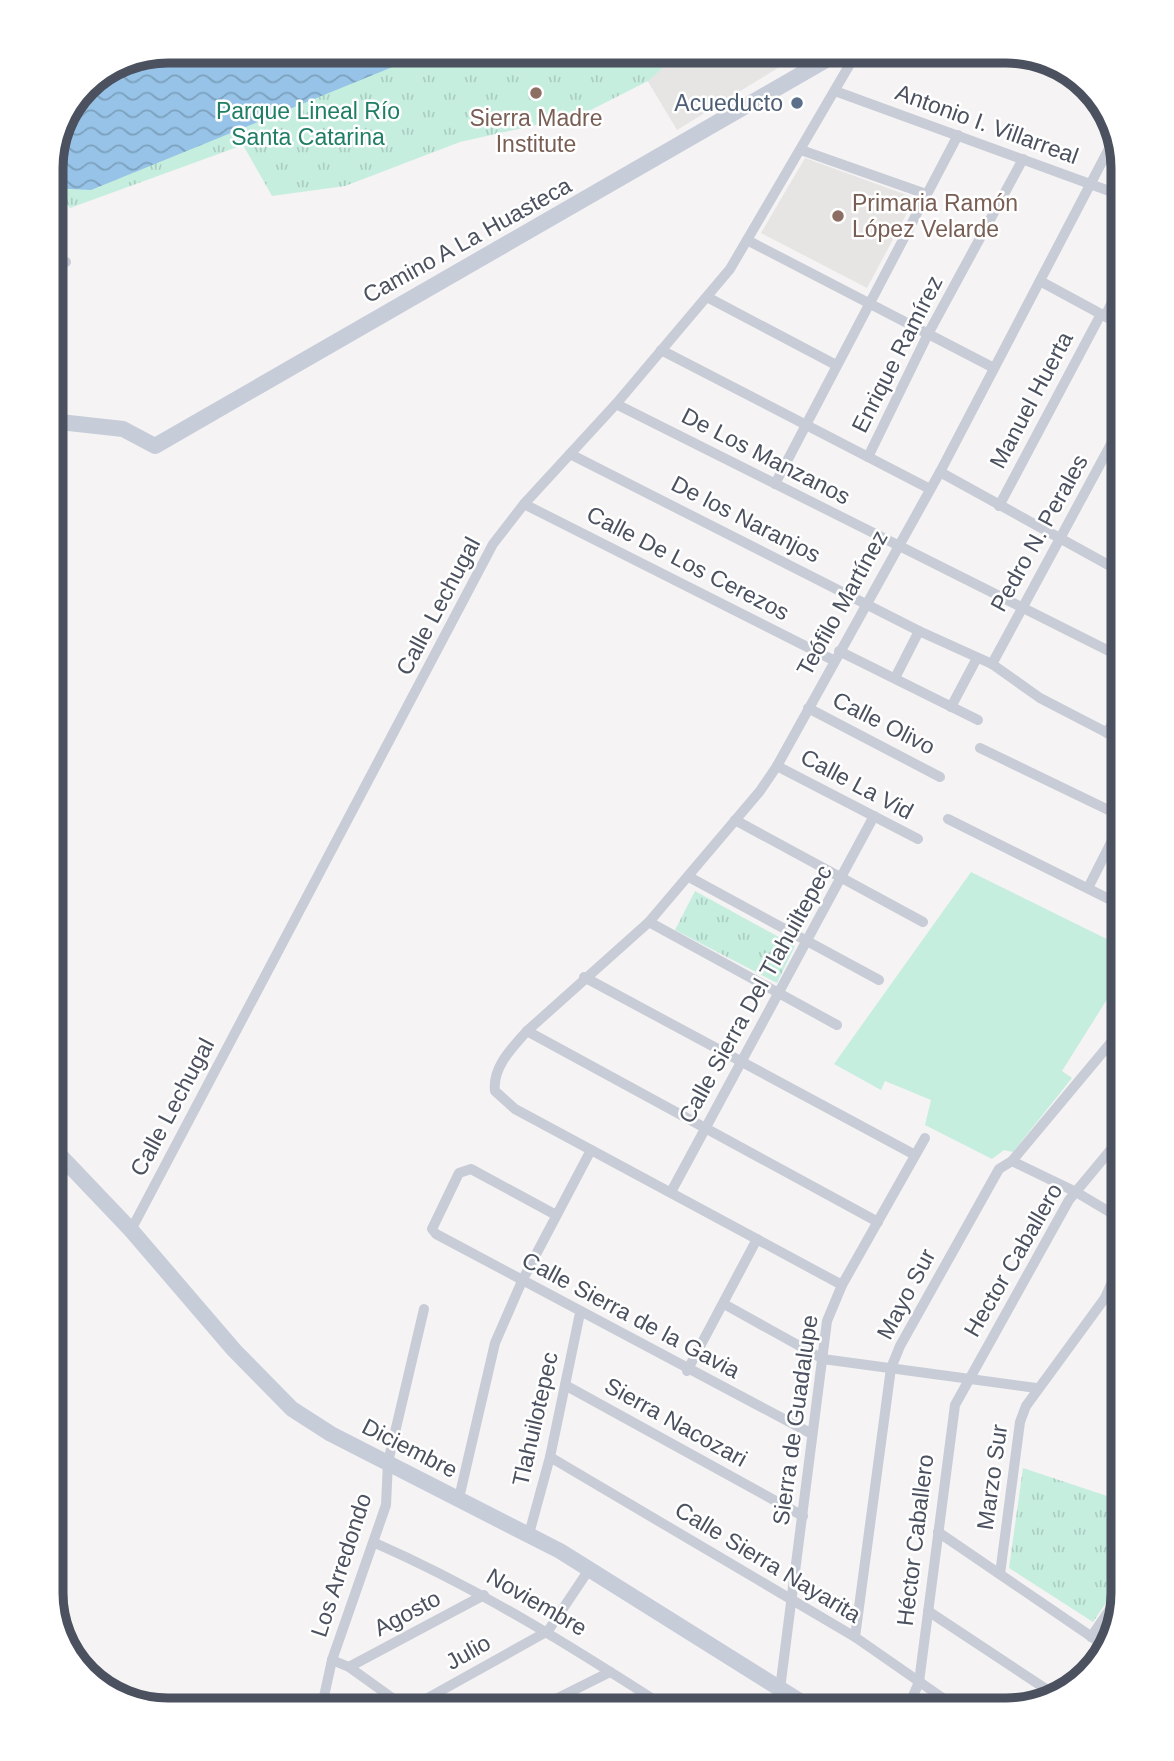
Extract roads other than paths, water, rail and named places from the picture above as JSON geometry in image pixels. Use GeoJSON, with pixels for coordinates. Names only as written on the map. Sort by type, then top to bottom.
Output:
{"type":"FeatureCollection","features":[{"type":"Feature","properties":{"kind":"street","name":"Camino A La Huasteca"},"geometry":{"type":"LineString","coordinates":[[63,422],[123,429],[137,434],[155,446],[821,63]]}},
{"type":"Feature","properties":{"kind":"street","name":"Calle Lechugal"},"geometry":{"type":"LineString","coordinates":[[131,1230],[494,544],[524,504],[616,404],[730,269],[851,63]]}},
{"type":"Feature","properties":{"kind":"street","name":"Antonio I. Villarreal"},"geometry":{"type":"LineString","coordinates":[[835,91],[1111,192]]}},
{"type":"Feature","properties":{"kind":"street"},"geometry":{"type":"LineString","coordinates":[[775,484],[958,135]]}},
{"type":"Feature","properties":{"kind":"street","name":"Teófilo Martínez"},"geometry":{"type":"LineString","coordinates":[[591,1150],[515,1109],[495,1091],[494,1081],[499,1068],[527,1031],[584,977],[649,922],[736,820],[777,766],[836,655],[940,472],[992,367],[1109,149]]}},
{"type":"Feature","properties":{"kind":"street"},"geometry":{"type":"LineString","coordinates":[[801,150],[926,194]]}},
{"type":"Feature","properties":{"kind":"street","name":"Enrique Ramírez"},"geometry":{"type":"LineString","coordinates":[[868,457],[928,334],[1023,159]]}},
{"type":"Feature","properties":{"kind":"street"},"geometry":{"type":"LineString","coordinates":[[747,240],[992,367]]}},
{"type":"Feature","properties":{"kind":"street"},"geometry":{"type":"LineString","coordinates":[[1040,281],[1111,319]]}},
{"type":"Feature","properties":{"kind":"street"},"geometry":{"type":"LineString","coordinates":[[707,297],[836,365]]}},
{"type":"Feature","properties":{"kind":"street","name":"Manuel Huerta"},"geometry":{"type":"LineString","coordinates":[[999,506],[1111,301]]}},
{"type":"Feature","properties":{"kind":"street"},"geometry":{"type":"LineString","coordinates":[[661,350],[930,489]]}},
{"type":"Feature","properties":{"kind":"street","name":"De Los Manzanos"},"geometry":{"type":"LineString","coordinates":[[616,404],[1111,652]]}},
{"type":"Feature","properties":{"kind":"street","name":"Pedro N. Perales"},"geometry":{"type":"LineString","coordinates":[[992,664],[1111,444]]}},
{"type":"Feature","properties":{"kind":"street","name":"De los Naranjos"},"geometry":{"type":"LineString","coordinates":[[570,454],[919,631],[992,664],[1040,698],[1111,735]]}},
{"type":"Feature","properties":{"kind":"street"},"geometry":{"type":"LineString","coordinates":[[940,472],[1111,566]]}},
{"type":"Feature","properties":{"kind":"street","name":"Calle De Los Cerezos"},"geometry":{"type":"LineString","coordinates":[[524,504],[836,655],[895,678],[978,720]]}},
{"type":"Feature","properties":{"kind":"street"},"geometry":{"type":"LineString","coordinates":[[895,678],[919,631]]}},
{"type":"Feature","properties":{"kind":"street"},"geometry":{"type":"LineString","coordinates":[[951,707],[977,658]]}},
{"type":"Feature","properties":{"kind":"street","name":"Calle Olivo"},"geometry":{"type":"LineString","coordinates":[[808,708],[940,776]]}},
{"type":"Feature","properties":{"kind":"street"},"geometry":{"type":"LineString","coordinates":[[1107,733],[1111,726]]}},
{"type":"Feature","properties":{"kind":"street"},"geometry":{"type":"LineString","coordinates":[[980,748],[1111,812]]}},
{"type":"Feature","properties":{"kind":"street","name":"Calle La Vid"},"geometry":{"type":"LineString","coordinates":[[777,766],[918,839]]}},
{"type":"Feature","properties":{"kind":"street","name":"Calle Sierra Del Tlahuiltepec"},"geometry":{"type":"LineString","coordinates":[[671,1192],[874,816]]}},
{"type":"Feature","properties":{"kind":"street"},"geometry":{"type":"LineString","coordinates":[[947,818],[1111,899]]}},
{"type":"Feature","properties":{"kind":"street"},"geometry":{"type":"LineString","coordinates":[[736,820],[923,922]]}},
{"type":"Feature","properties":{"kind":"street"},"geometry":{"type":"LineString","coordinates":[[1088,888],[1111,842]]}},
{"type":"Feature","properties":{"kind":"street"},"geometry":{"type":"LineString","coordinates":[[689,877],[879,979]]}},
{"type":"Feature","properties":{"kind":"street"},"geometry":{"type":"LineString","coordinates":[[649,922],[837,1025]]}},
{"type":"Feature","properties":{"kind":"street"},"geometry":{"type":"LineString","coordinates":[[584,977],[915,1155]]}},
{"type":"Feature","properties":{"kind":"street"},"geometry":{"type":"LineString","coordinates":[[527,1031],[878,1222]]}},
{"type":"Feature","properties":{"kind":"street","name":"Mayo Sur"},"geometry":{"type":"LineString","coordinates":[[855,1637],[891,1368],[999,1169],[1012,1161],[1111,1042]]}},
{"type":"Feature","properties":{"kind":"street","name":"Sierra de Guadalupe"},"geometry":{"type":"LineString","coordinates":[[780,1689],[827,1321],[842,1285],[925,1138]]}},
{"type":"Feature","properties":{"kind":"street"},"geometry":{"type":"LineString","coordinates":[[459,1498],[495,1343],[522,1282],[591,1150],[842,1285]]}},
{"type":"Feature","properties":{"kind":"street","name":"Hector Caballero"},"geometry":{"type":"LineString","coordinates":[[971,1377],[1076,1192],[1111,1150]]}},
{"type":"Feature","properties":{"kind":"street","name":"Diciembre"},"geometry":{"type":"LineString","coordinates":[[63,1159],[131,1230],[234,1350],[292,1409],[331,1434],[529,1534],[590,1568],[795,1698]]}},
{"type":"Feature","properties":{"kind":"street"},"geometry":{"type":"LineString","coordinates":[[1012,1161],[1076,1192],[1111,1213]]}},
{"type":"Feature","properties":{"kind":"street","name":"Calle Sierra de la Gavia"},"geometry":{"type":"LineString","coordinates":[[556,1215],[471,1169],[464,1169],[432,1229],[436,1234],[522,1282],[687,1371],[812,1434]]}},
{"type":"Feature","properties":{"kind":"street"},"geometry":{"type":"LineString","coordinates":[[687,1371],[757,1239]]}},
{"type":"Feature","properties":{"kind":"street","name":"Marzo Sur"},"geometry":{"type":"LineString","coordinates":[[1000,1574],[1020,1422],[1036,1388],[1105,1298],[1111,1284]]}},
{"type":"Feature","properties":{"kind":"street"},"geometry":{"type":"LineString","coordinates":[[1105,1298],[1111,1301]]}},
{"type":"Feature","properties":{"kind":"street"},"geometry":{"type":"LineString","coordinates":[[724,1304],[823,1359],[971,1377],[1036,1388]]}},
{"type":"Feature","properties":{"kind":"street","name":"Los Arredondo"},"geometry":{"type":"LineString","coordinates":[[324,1698],[332,1660],[375,1543],[386,1505],[388,1462],[424,1309]]}},
{"type":"Feature","properties":{"kind":"street","name":"Tlahuilotepec"},"geometry":{"type":"LineString","coordinates":[[529,1534],[550,1457],[580,1313]]}},
{"type":"Feature","properties":{"kind":"street","name":"Héctor Caballero"},"geometry":{"type":"LineString","coordinates":[[912,1698],[919,1682],[951,1420],[960,1393],[971,1377]]}},
{"type":"Feature","properties":{"kind":"street","name":"Sierra Nacozari"},"geometry":{"type":"LineString","coordinates":[[565,1385],[803,1516]]}},
{"type":"Feature","properties":{"kind":"street","name":"Calle Sierra Nayarita"},"geometry":{"type":"LineString","coordinates":[[550,1457],[855,1637],[942,1698]]}},
{"type":"Feature","properties":{"kind":"street"},"geometry":{"type":"LineString","coordinates":[[938,1532],[1099,1642]]}},
{"type":"Feature","properties":{"kind":"street","name":"Noviembre"},"geometry":{"type":"LineString","coordinates":[[375,1543],[484,1595],[548,1631],[652,1698]]}},
{"type":"Feature","properties":{"kind":"street"},"geometry":{"type":"LineString","coordinates":[[548,1631],[590,1568]]}},
{"type":"Feature","properties":{"kind":"street","name":"Agosto"},"geometry":{"type":"LineString","coordinates":[[349,1667],[484,1595]]}},
{"type":"Feature","properties":{"kind":"street"},"geometry":{"type":"LineString","coordinates":[[1091,1637],[1109,1610]]}},
{"type":"Feature","properties":{"kind":"street"},"geometry":{"type":"LineString","coordinates":[[928,1611],[1048,1689]]}},
{"type":"Feature","properties":{"kind":"street","name":"Julio"},"geometry":{"type":"LineString","coordinates":[[429,1698],[548,1631]]}},
{"type":"Feature","properties":{"kind":"street"},"geometry":{"type":"LineString","coordinates":[[332,1660],[349,1667],[392,1698]]}},
{"type":"Feature","properties":{"kind":"street"},"geometry":{"type":"LineString","coordinates":[[557,1698],[610,1671]]}},
{"type":"Feature","properties":{"kind":"water"},"geometry":{"type":"Polygon","coordinates":[[[168,63],[402,63],[91,190],[63,189],[63,161],[67,141],[74,121],[85,104],[110,81],[128,71],[147,65],[168,63]]]}},
{"type":"Feature","properties":{"kind":"place","name":"Sierra Madre Institute"},"geometry":{"type":"Point","coordinates":[536,93]}},
{"type":"Feature","properties":{"kind":"place","name":"Acueducto"},"geometry":{"type":"Point","coordinates":[797,103]}},
{"type":"Feature","properties":{"kind":"place","name":"Primaria Ramón López Velarde"},"geometry":{"type":"Point","coordinates":[838,216]}},
{"type":"Feature","properties":{"kind":"park label","name":"Parque Lineal Río Santa Catarina"},"geometry":{"type":"Point","coordinates":[308,124]}}]}
